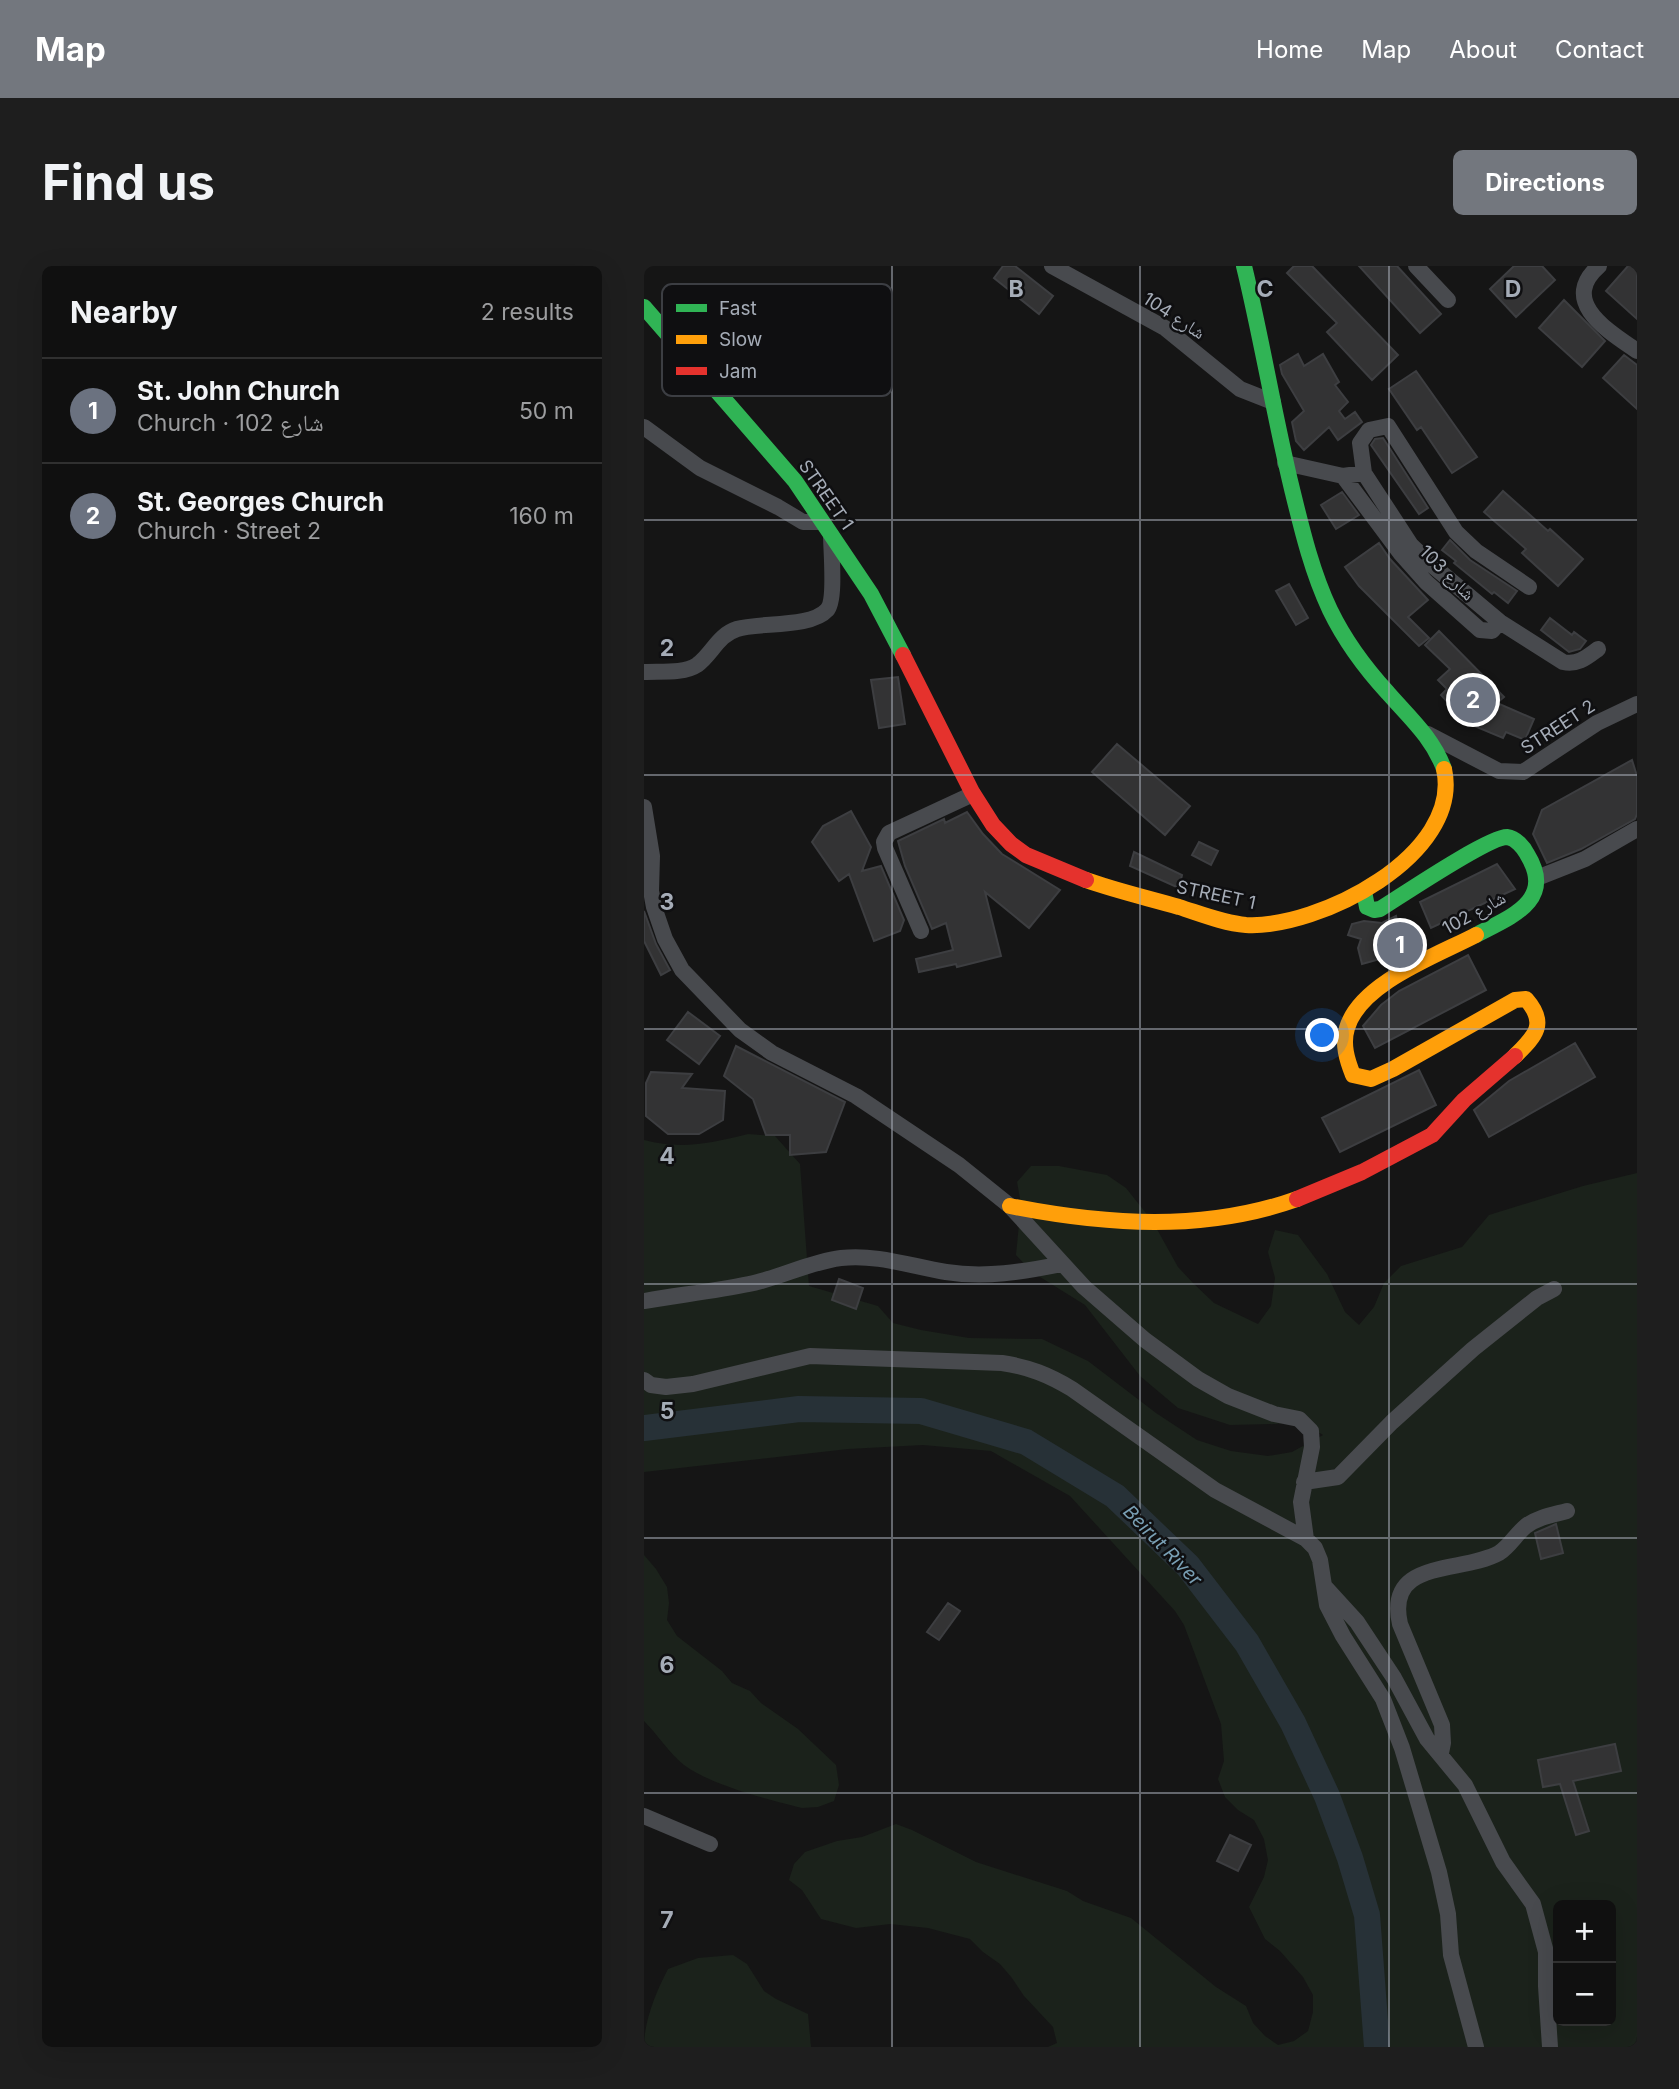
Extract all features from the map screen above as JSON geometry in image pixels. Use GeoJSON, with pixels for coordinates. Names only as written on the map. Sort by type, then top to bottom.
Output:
{"type":"FeatureCollection","features":[{"type":"Feature","properties":{"kind":"street","name":"شارع 104"},"geometry":{"type":"LineString","coordinates":[[1052,266],[1165,328],[1240,389],[1273,402]]}},
{"type":"Feature","properties":{"kind":"street","name":"STREET 1"},"geometry":{"type":"LineString","coordinates":[[722,396],[804,493],[868,589],[973,794],[995,827],[1011,844],[1046,866],[1225,921],[1247,925],[1286,920],[1310,914],[1364,891],[1406,860],[1429,832],[1446,801],[1448,790],[1438,754],[1422,731],[1377,681],[1332,614],[1314,567],[1285,463],[1258,322],[1244,266]]}},
{"type":"Feature","properties":{"kind":"street"},"geometry":{"type":"LineString","coordinates":[[1416,266],[1448,300]]}},
{"type":"Feature","properties":{"kind":"street"},"geometry":{"type":"LineString","coordinates":[[1599,266],[1587,279],[1586,306],[1595,321],[1637,351]]}},
{"type":"Feature","properties":{"kind":"street","name":"STREET 1"},"geometry":{"type":"LineString","coordinates":[[644,307],[662,327]]}},
{"type":"Feature","properties":{"kind":"street"},"geometry":{"type":"LineString","coordinates":[[1529,587],[1476,551],[1456,531],[1388,426],[1369,430],[1360,443],[1364,473],[1411,545],[1500,622],[1563,662],[1580,662],[1598,649]]}},
{"type":"Feature","properties":{"kind":"street"},"geometry":{"type":"LineString","coordinates":[[644,427],[700,468],[803,522],[826,528],[831,598],[828,610],[820,615],[802,621],[737,629],[726,634],[696,667],[644,672]]}},
{"type":"Feature","properties":{"kind":"street"},"geometry":{"type":"LineString","coordinates":[[1285,463],[1343,476],[1364,473]]}},
{"type":"Feature","properties":{"kind":"street","name":"شارع 103"},"geometry":{"type":"LineString","coordinates":[[1343,476],[1401,554],[1426,582],[1480,630],[1492,631],[1500,622]]}},
{"type":"Feature","properties":{"kind":"street","name":"STREET 2"},"geometry":{"type":"LineString","coordinates":[[1422,731],[1499,771],[1523,772],[1597,723],[1637,704]]}},
{"type":"Feature","properties":{"kind":"street"},"geometry":{"type":"LineString","coordinates":[[921,931],[885,848],[886,837],[889,833],[973,794]]}},
{"type":"Feature","properties":{"kind":"street"},"geometry":{"type":"LineString","coordinates":[[644,807],[652,856],[647,894],[665,939],[682,970],[740,1030],[772,1053],[856,1096],[959,1165],[1010,1206],[1084,1287],[1145,1340],[1198,1379],[1228,1396],[1299,1419],[1311,1432],[1312,1447],[1301,1502],[1306,1539]]}},
{"type":"Feature","properties":{"kind":"street"},"geometry":{"type":"LineString","coordinates":[[1364,891],[1367,907],[1380,909],[1478,848],[1506,837],[1518,841],[1528,855],[1537,878],[1585,859],[1637,829]]}},
{"type":"Feature","properties":{"kind":"street","name":"شارع 102"},"geometry":{"type":"LineString","coordinates":[[1010,1206],[1055,1216],[1102,1222],[1199,1222],[1247,1213],[1307,1196],[1429,1137],[1442,1126],[1455,1108],[1508,1062],[1538,1029],[1539,1018],[1534,1007],[1526,999],[1515,1000],[1371,1079],[1353,1075],[1346,1062],[1345,1046],[1350,1020],[1360,1007],[1398,974],[1516,914],[1534,894],[1537,878]]}},
{"type":"Feature","properties":{"kind":"street"},"geometry":{"type":"LineString","coordinates":[[644,1301],[751,1284],[803,1266],[840,1258],[874,1257],[973,1275],[1009,1273],[1062,1264]]}},
{"type":"Feature","properties":{"kind":"street"},"geometry":{"type":"LineString","coordinates":[[1304,1482],[1338,1477],[1392,1422],[1473,1349],[1537,1298],[1554,1289]]}},
{"type":"Feature","properties":{"kind":"street"},"geometry":{"type":"LineString","coordinates":[[644,1380],[651,1385],[666,1387],[693,1384],[810,1356],[980,1362],[1027,1367],[1049,1375],[1072,1389],[1214,1490],[1306,1539],[1315,1548],[1320,1560],[1327,1605],[1382,1699],[1402,1748],[1439,1872],[1448,1914],[1451,1955],[1476,2047]]}},
{"type":"Feature","properties":{"kind":"street"},"geometry":{"type":"LineString","coordinates":[[1441,1753],[1442,1725],[1400,1624],[1397,1610],[1403,1587],[1413,1578],[1432,1571],[1470,1564],[1498,1553],[1525,1527],[1542,1517],[1567,1511]]}},
{"type":"Feature","properties":{"kind":"street"},"geometry":{"type":"LineString","coordinates":[[1323,1585],[1357,1622],[1394,1678],[1427,1739],[1465,1785],[1503,1862],[1533,1904],[1546,1952],[1550,2047]]}},
{"type":"Feature","properties":{"kind":"street"},"geometry":{"type":"LineString","coordinates":[[644,1816],[710,1844]]}},
{"type":"Feature","properties":{"kind":"shaded area"},"geometry":{"type":"Polygon","coordinates":[[[748,1134],[775,1136],[800,1164],[809,1286],[878,1306],[893,1323],[921,1330],[969,1338],[1042,1339],[1088,1361],[1156,1413],[1197,1440],[1231,1451],[1268,1456],[1292,1452],[1323,1435],[1300,1421],[1230,1425],[1178,1408],[1140,1376],[1085,1305],[1032,1272],[1016,1255],[1021,1204],[1017,1182],[1031,1166],[1059,1166],[1107,1175],[1126,1188],[1153,1222],[1178,1267],[1193,1283],[1214,1303],[1258,1324],[1271,1306],[1275,1278],[1268,1252],[1275,1230],[1298,1235],[1327,1274],[1345,1312],[1359,1325],[1374,1307],[1384,1283],[1401,1266],[1462,1247],[1489,1215],[1583,1186],[1637,1173],[1637,2047],[1048,2047],[1057,2043],[1053,2027],[1024,1996],[1000,1964],[970,1939],[928,1928],[890,1924],[856,1928],[821,1919],[802,1890],[789,1880],[794,1864],[805,1852],[837,1841],[862,1837],[896,1824],[976,1862],[1067,1891],[1083,1901],[1131,1918],[1216,1987],[1246,2006],[1253,2023],[1278,2045],[1294,2041],[1308,2031],[1313,2012],[1313,1995],[1303,1977],[1280,1951],[1265,1939],[1249,1907],[1264,1877],[1268,1860],[1264,1839],[1254,1820],[1238,1810],[1225,1797],[1218,1779],[1224,1761],[1221,1724],[1184,1625],[1175,1611],[1070,1496],[991,1451],[923,1445],[848,1449],[644,1472],[644,1140],[671,1145],[709,1142],[748,1134]]]}},
{"type":"Feature","properties":{"kind":"shaded area"},"geometry":{"type":"Polygon","coordinates":[[[644,1555],[667,1587],[667,1620],[677,1636],[722,1671],[732,1683],[750,1691],[761,1703],[798,1729],[836,1765],[839,1785],[834,1801],[818,1807],[802,1808],[709,1779],[684,1765],[644,1721],[644,1555]]]}},
{"type":"Feature","properties":{"kind":"shaded area"},"geometry":{"type":"Polygon","coordinates":[[[733,1955],[747,1964],[764,1991],[808,2014],[811,2047],[644,2047],[652,2007],[668,1969],[698,1958],[733,1955]]]}},
{"type":"Feature","properties":{"kind":"building"},"geometry":{"type":"Polygon","coordinates":[[[1003,266],[1015,266],[1053,296],[1039,314],[994,278],[1003,266]]]}},
{"type":"Feature","properties":{"kind":"building"},"geometry":{"type":"Polygon","coordinates":[[[1294,266],[1312,266],[1398,355],[1372,380],[1327,332],[1337,323],[1287,273],[1294,266]]]}},
{"type":"Feature","properties":{"kind":"building"},"geometry":{"type":"Polygon","coordinates":[[[1359,266],[1397,266],[1441,314],[1420,333],[1359,266]]]}},
{"type":"Feature","properties":{"kind":"building"},"geometry":{"type":"Polygon","coordinates":[[[1514,266],[1542,266],[1555,280],[1516,317],[1490,289],[1514,266]]]}},
{"type":"Feature","properties":{"kind":"building"},"geometry":{"type":"Polygon","coordinates":[[[1628,266],[1637,266],[1637,319],[1606,291],[1628,266]]]}},
{"type":"Feature","properties":{"kind":"building"},"geometry":{"type":"Polygon","coordinates":[[[1564,300],[1605,341],[1582,367],[1539,328],[1564,300]]]}},
{"type":"Feature","properties":{"kind":"building"},"geometry":{"type":"Polygon","coordinates":[[[1298,354],[1304,366],[1323,354],[1339,382],[1335,385],[1348,402],[1339,411],[1345,419],[1355,412],[1362,422],[1338,440],[1329,427],[1304,450],[1296,441],[1292,422],[1304,411],[1282,374],[1280,365],[1298,354]]]}},
{"type":"Feature","properties":{"kind":"building"},"geometry":{"type":"Polygon","coordinates":[[[1624,355],[1637,365],[1637,409],[1603,378],[1624,355]]]}},
{"type":"Feature","properties":{"kind":"building"},"geometry":{"type":"Polygon","coordinates":[[[1416,371],[1477,457],[1452,473],[1421,427],[1417,430],[1389,389],[1416,371]]]}},
{"type":"Feature","properties":{"kind":"building"},"geometry":{"type":"Polygon","coordinates":[[[1383,438],[1428,508],[1419,514],[1371,445],[1375,439],[1383,438]]]}},
{"type":"Feature","properties":{"kind":"building"},"geometry":{"type":"Polygon","coordinates":[[[1503,491],[1583,559],[1558,586],[1522,553],[1526,549],[1484,512],[1503,491]]]}},
{"type":"Feature","properties":{"kind":"building"},"geometry":{"type":"Polygon","coordinates":[[[1342,492],[1359,515],[1336,529],[1321,505],[1342,492]]]}},
{"type":"Feature","properties":{"kind":"building"},"geometry":{"type":"Polygon","coordinates":[[[1450,540],[1470,560],[1517,591],[1508,603],[1494,592],[1492,594],[1442,550],[1450,540]]]}},
{"type":"Feature","properties":{"kind":"building"},"geometry":{"type":"Polygon","coordinates":[[[1379,543],[1428,600],[1408,617],[1429,638],[1419,646],[1359,586],[1345,567],[1379,543]]]}},
{"type":"Feature","properties":{"kind":"building"},"geometry":{"type":"Polygon","coordinates":[[[1289,584],[1308,618],[1296,625],[1276,591],[1289,584]]]}},
{"type":"Feature","properties":{"kind":"building"},"geometry":{"type":"Polygon","coordinates":[[[1550,618],[1572,635],[1574,632],[1586,641],[1580,649],[1569,652],[1541,630],[1550,618]]]}},
{"type":"Feature","properties":{"kind":"building"},"geometry":{"type":"Polygon","coordinates":[[[1439,631],[1504,697],[1497,703],[1534,719],[1525,740],[1506,732],[1503,738],[1467,723],[1441,695],[1447,689],[1438,680],[1450,669],[1425,645],[1439,631]]]}},
{"type":"Feature","properties":{"kind":"building"},"geometry":{"type":"Polygon","coordinates":[[[898,677],[905,724],[879,728],[871,680],[898,677]]]}},
{"type":"Feature","properties":{"kind":"building"},"geometry":{"type":"Polygon","coordinates":[[[1117,744],[1190,806],[1165,835],[1092,772],[1117,744]]]}},
{"type":"Feature","properties":{"kind":"building"},"geometry":{"type":"Polygon","coordinates":[[[1632,760],[1637,776],[1635,819],[1581,849],[1547,863],[1533,834],[1542,810],[1632,760]]]}},
{"type":"Feature","properties":{"kind":"building"},"geometry":{"type":"Polygon","coordinates":[[[851,811],[871,847],[862,871],[881,866],[904,920],[900,931],[874,941],[849,874],[839,881],[812,842],[823,826],[851,811]]]}},
{"type":"Feature","properties":{"kind":"building"},"geometry":{"type":"Polygon","coordinates":[[[967,812],[1002,854],[1060,890],[1029,928],[985,892],[1001,956],[957,967],[956,964],[919,972],[916,959],[953,950],[946,923],[932,929],[905,866],[898,841],[944,819],[945,823],[967,812]]]}},
{"type":"Feature","properties":{"kind":"building"},"geometry":{"type":"Polygon","coordinates":[[[1199,842],[1218,851],[1211,865],[1192,855],[1199,842]]]}},
{"type":"Feature","properties":{"kind":"building"},"geometry":{"type":"Polygon","coordinates":[[[1134,852],[1182,875],[1179,888],[1130,866],[1134,852]]]}},
{"type":"Feature","properties":{"kind":"building"},"geometry":{"type":"Polygon","coordinates":[[[1497,864],[1515,889],[1431,928],[1420,902],[1497,864]]]}},
{"type":"Feature","properties":{"kind":"building"},"geometry":{"type":"Polygon","coordinates":[[[644,911],[656,944],[670,970],[661,975],[644,941],[644,911]]]}},
{"type":"Feature","properties":{"kind":"building"},"geometry":{"type":"Polygon","coordinates":[[[1396,916],[1405,952],[1362,964],[1358,948],[1361,939],[1348,935],[1352,924],[1364,921],[1382,923],[1396,916]]]}},
{"type":"Feature","properties":{"kind":"building"},"geometry":{"type":"Polygon","coordinates":[[[1468,955],[1486,990],[1375,1048],[1363,1026],[1381,1005],[1399,991],[1468,955]]]}},
{"type":"Feature","properties":{"kind":"building"},"geometry":{"type":"Polygon","coordinates":[[[688,1012],[720,1036],[699,1064],[667,1040],[688,1012]]]}},
{"type":"Feature","properties":{"kind":"building"},"geometry":{"type":"Polygon","coordinates":[[[1575,1043],[1595,1077],[1489,1137],[1474,1110],[1509,1081],[1575,1043]]]}},
{"type":"Feature","properties":{"kind":"building"},"geometry":{"type":"Polygon","coordinates":[[[736,1046],[845,1102],[826,1152],[790,1155],[790,1135],[766,1135],[753,1099],[724,1076],[736,1046]]]}},
{"type":"Feature","properties":{"kind":"building"},"geometry":{"type":"Polygon","coordinates":[[[1419,1070],[1436,1105],[1340,1152],[1322,1118],[1419,1070]]]}},
{"type":"Feature","properties":{"kind":"building"},"geometry":{"type":"Polygon","coordinates":[[[651,1072],[692,1074],[682,1088],[725,1091],[723,1120],[699,1134],[668,1134],[646,1116],[646,1083],[651,1072]]]}},
{"type":"Feature","properties":{"kind":"building"},"geometry":{"type":"Polygon","coordinates":[[[839,1279],[863,1288],[856,1309],[832,1300],[839,1279]]]}},
{"type":"Feature","properties":{"kind":"building"},"geometry":{"type":"Polygon","coordinates":[[[1556,1524],[1563,1553],[1541,1559],[1535,1533],[1556,1524]]]}},
{"type":"Feature","properties":{"kind":"building"},"geometry":{"type":"Polygon","coordinates":[[[948,1603],[960,1611],[939,1640],[927,1632],[948,1603]]]}},
{"type":"Feature","properties":{"kind":"building"},"geometry":{"type":"Polygon","coordinates":[[[1615,1744],[1621,1771],[1573,1781],[1589,1831],[1576,1835],[1560,1784],[1543,1787],[1538,1760],[1615,1744]]]}},
{"type":"Feature","properties":{"kind":"building"},"geometry":{"type":"Polygon","coordinates":[[[1230,1835],[1251,1845],[1238,1871],[1217,1861],[1230,1835]]]}},
{"type":"Feature","properties":{"kind":"waterway","name":"Beirut River"},"geometry":{"type":"LineString","coordinates":[[644,1428],[799,1409],[921,1411],[1026,1442],[1115,1496],[1188,1566],[1247,1643],[1293,1723],[1327,1796],[1367,1915],[1377,2047]]}},
{"type":"Feature","properties":{"kind":"traffic: fast"},"geometry":{"type":"LineString","coordinates":[[1244,266],[1292,489],[1318,581],[1336,621],[1356,654],[1427,738],[1444,769]]}},
{"type":"Feature","properties":{"kind":"traffic: fast"},"geometry":{"type":"LineString","coordinates":[[644,307],[662,328]]}},
{"type":"Feature","properties":{"kind":"traffic: fast"},"geometry":{"type":"LineString","coordinates":[[721,396],[795,481],[871,594],[903,655]]}},
{"type":"Feature","properties":{"kind":"traffic: fast"},"geometry":{"type":"LineString","coordinates":[[1364,891],[1367,907],[1380,909],[1482,846],[1510,838],[1524,849],[1535,870],[1533,896],[1515,914],[1476,935]]}},
{"type":"Feature","properties":{"kind":"traffic: slow"},"geometry":{"type":"LineString","coordinates":[[1086,880],[1237,924],[1276,923],[1310,914],[1345,900],[1379,881],[1409,857],[1431,830],[1444,801],[1444,769]]}},
{"type":"Feature","properties":{"kind":"traffic: slow"},"geometry":{"type":"LineString","coordinates":[[1476,935],[1402,972],[1367,997],[1347,1028],[1345,1046],[1349,1064],[1353,1075],[1371,1079],[1515,1000],[1526,999],[1536,1016],[1536,1029],[1515,1056]]}},
{"type":"Feature","properties":{"kind":"traffic: slow"},"geometry":{"type":"LineString","coordinates":[[1010,1206],[1082,1218],[1155,1222],[1226,1217],[1297,1199]]}},
{"type":"Feature","properties":{"kind":"traffic: jam"},"geometry":{"type":"LineString","coordinates":[[903,655],[972,792],[993,825],[1026,855],[1086,880]]}},
{"type":"Feature","properties":{"kind":"traffic: jam"},"geometry":{"type":"LineString","coordinates":[[1297,1199],[1362,1172],[1432,1135],[1464,1100],[1515,1056]]}},
{"type":"Feature","properties":{"kind":"place","name":"St. Georges Church"},"geometry":{"type":"Point","coordinates":[1473,700]}},
{"type":"Feature","properties":{"kind":"place","name":"St. John Church"},"geometry":{"type":"Point","coordinates":[1400,945]}}]}
